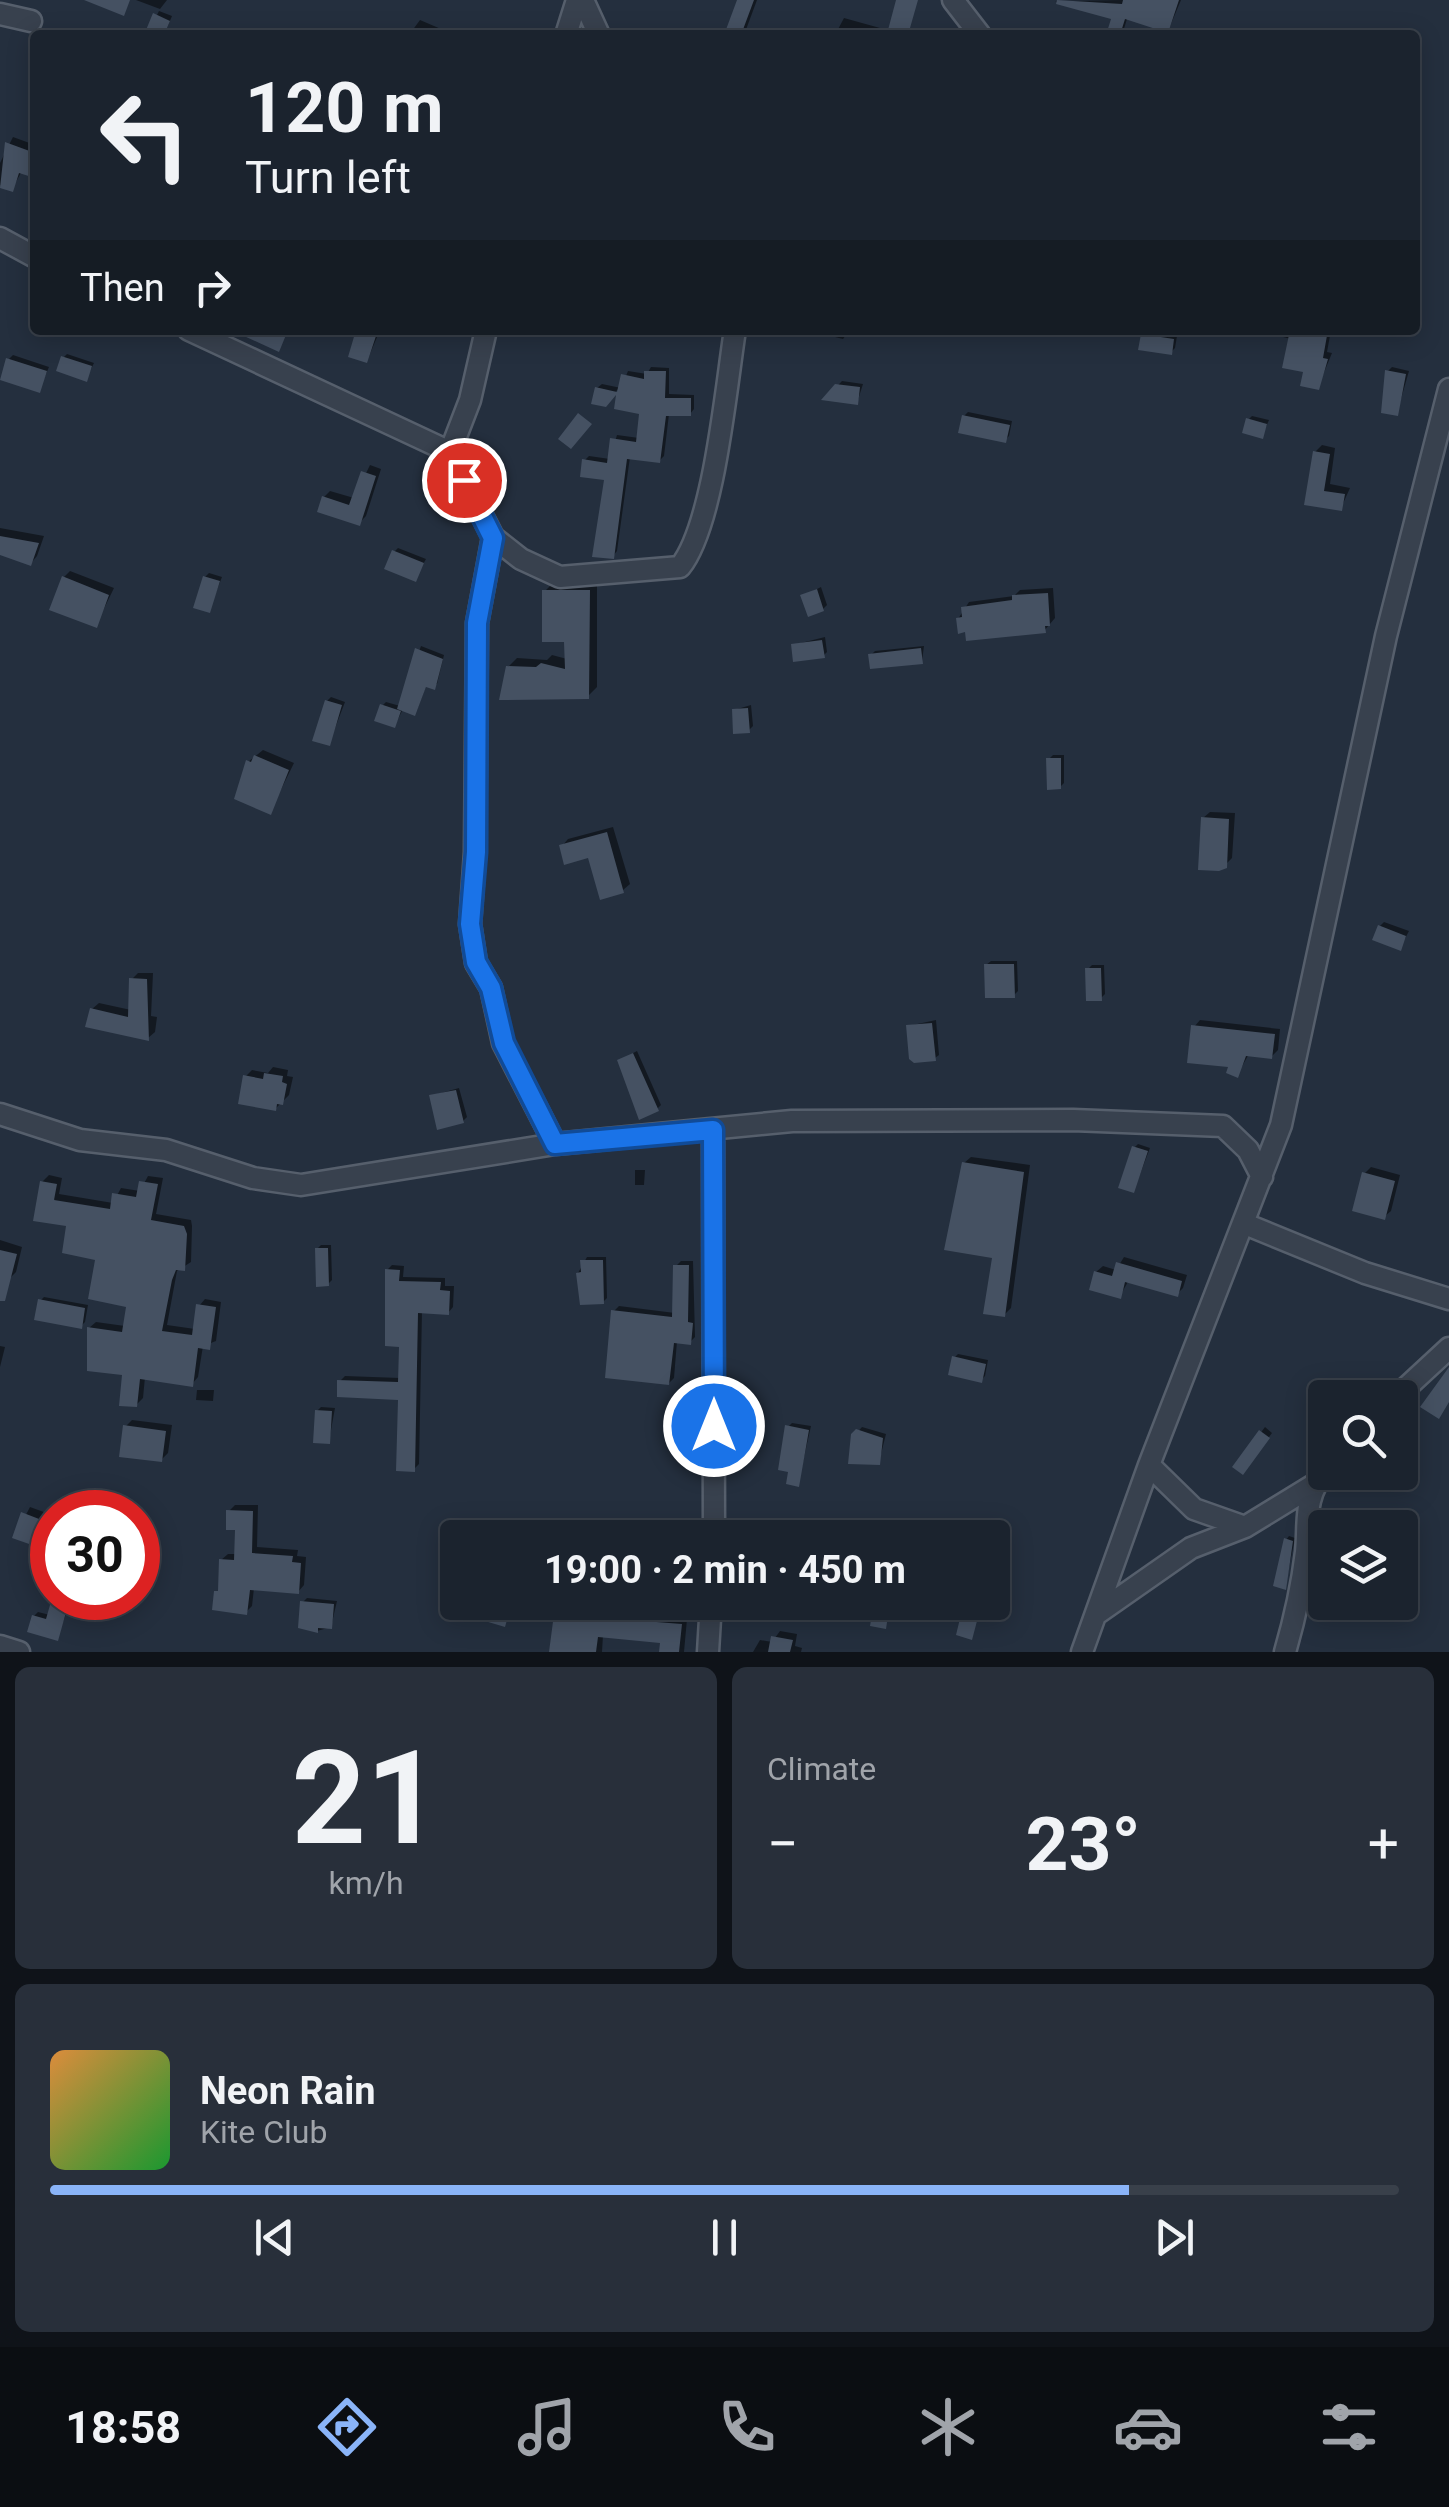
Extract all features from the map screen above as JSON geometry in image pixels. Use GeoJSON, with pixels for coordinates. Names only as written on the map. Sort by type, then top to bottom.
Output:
{"type":"FeatureCollection","features":[{"type":"Feature","properties":{"kind":"street"},"geometry":{"type":"LineString","coordinates":[[568,30],[580,0]]}},
{"type":"Feature","properties":{"kind":"street"},"geometry":{"type":"LineString","coordinates":[[580,0],[595,30]]}},
{"type":"Feature","properties":{"kind":"street"},"geometry":{"type":"LineString","coordinates":[[953,0],[976,30]]}},
{"type":"Feature","properties":{"kind":"street"},"geometry":{"type":"LineString","coordinates":[[0,14],[30,21]]}},
{"type":"Feature","properties":{"kind":"street"},"geometry":{"type":"LineString","coordinates":[[0,238],[30,254]]}},
{"type":"Feature","properties":{"kind":"street"},"geometry":{"type":"LineString","coordinates":[[200,335],[450,452],[493,538],[521,559],[560,577],[680,567],[692,554],[713,466],[734,335]]}},
{"type":"Feature","properties":{"kind":"street"},"geometry":{"type":"LineString","coordinates":[[450,452],[470,400],[485,335]]}},
{"type":"Feature","properties":{"kind":"street"},"geometry":{"type":"LineString","coordinates":[[1082,1652],[1148,1465],[1281,1125],[1386,636],[1449,389]]}},
{"type":"Feature","properties":{"kind":"street"},"geometry":{"type":"LineString","coordinates":[[493,538],[477,623],[476,852],[470,924],[476,962],[491,988],[504,1043],[555,1144]]}},
{"type":"Feature","properties":{"kind":"street"},"geometry":{"type":"LineString","coordinates":[[0,1114],[80,1140],[166,1150],[252,1178],[301,1186],[555,1144],[792,1120],[1073,1120],[1223,1126],[1248,1150],[1262,1176]]}},
{"type":"Feature","properties":{"kind":"street"},"geometry":{"type":"LineString","coordinates":[[713,1130],[714,1520]]}},
{"type":"Feature","properties":{"kind":"street"},"geometry":{"type":"LineString","coordinates":[[1245,1224],[1365,1273],[1449,1299]]}},
{"type":"Feature","properties":{"kind":"street"},"geometry":{"type":"LineString","coordinates":[[1414,1380],[1449,1348]]}},
{"type":"Feature","properties":{"kind":"street"},"geometry":{"type":"LineString","coordinates":[[1148,1465],[1194,1509],[1245,1527]]}},
{"type":"Feature","properties":{"kind":"street"},"geometry":{"type":"LineString","coordinates":[[1098,1612],[1191,1548],[1245,1527],[1308,1486]]}},
{"type":"Feature","properties":{"kind":"street"},"geometry":{"type":"LineString","coordinates":[[1285,1652],[1306,1551],[1305,1518],[1315,1490]]}},
{"type":"Feature","properties":{"kind":"street"},"geometry":{"type":"LineString","coordinates":[[708,1652],[710,1620]]}},
{"type":"Feature","properties":{"kind":"street"},"geometry":{"type":"LineString","coordinates":[[0,1646],[19,1652]]}},
{"type":"Feature","properties":{"kind":"building"},"geometry":{"type":"Polygon","coordinates":[[[84,0],[130,0],[124,16],[84,0]]]}},
{"type":"Feature","properties":{"kind":"building"},"geometry":{"type":"Polygon","coordinates":[[[737,0],[754,0],[743,30],[726,30],[737,0]]]}},
{"type":"Feature","properties":{"kind":"building"},"geometry":{"type":"Polygon","coordinates":[[[896,0],[918,0],[909,30],[888,30],[896,0]]]}},
{"type":"Feature","properties":{"kind":"building"},"geometry":{"type":"Polygon","coordinates":[[[1057,0],[1122,4],[1123,0],[1179,0],[1169,30],[1125,19],[1122,30],[1108,30],[1111,19],[1056,4],[1057,0]]]}},
{"type":"Feature","properties":{"kind":"building"},"geometry":{"type":"Polygon","coordinates":[[[153,13],[170,21],[166,30],[146,30],[153,13]]]}},
{"type":"Feature","properties":{"kind":"building"},"geometry":{"type":"Polygon","coordinates":[[[5,142],[30,151],[30,176],[19,173],[13,192],[0,188],[5,142]]]}},
{"type":"Feature","properties":{"kind":"building"},"geometry":{"type":"Polygon","coordinates":[[[242,335],[286,335],[279,352],[242,335]]]}},
{"type":"Feature","properties":{"kind":"building"},"geometry":{"type":"Polygon","coordinates":[[[355,335],[376,335],[367,363],[348,357],[355,335]]]}},
{"type":"Feature","properties":{"kind":"building"},"geometry":{"type":"Polygon","coordinates":[[[1141,335],[1174,339],[1172,355],[1138,350],[1141,335]]]}},
{"type":"Feature","properties":{"kind":"building"},"geometry":{"type":"Polygon","coordinates":[[[1289,335],[1327,335],[1323,358],[1328,359],[1319,390],[1300,386],[1303,372],[1282,368],[1289,335]]]}},
{"type":"Feature","properties":{"kind":"building"},"geometry":{"type":"Polygon","coordinates":[[[61,356],[92,366],[87,382],[56,371],[61,356]]]}},
{"type":"Feature","properties":{"kind":"building"},"geometry":{"type":"Polygon","coordinates":[[[6,358],[47,371],[40,393],[0,380],[6,358]]]}},
{"type":"Feature","properties":{"kind":"building"},"geometry":{"type":"Polygon","coordinates":[[[1385,370],[1406,374],[1398,416],[1381,413],[1385,370]]]}},
{"type":"Feature","properties":{"kind":"building"},"geometry":{"type":"Polygon","coordinates":[[[644,371],[666,371],[665,398],[691,398],[691,416],[666,416],[660,463],[627,459],[614,559],[592,557],[604,480],[580,477],[582,459],[607,463],[610,438],[636,442],[639,414],[614,409],[616,395],[606,407],[591,404],[595,387],[617,392],[621,374],[644,379],[644,371]]]}},
{"type":"Feature","properties":{"kind":"building"},"geometry":{"type":"Polygon","coordinates":[[[835,384],[860,387],[858,405],[821,400],[835,384]]]}},
{"type":"Feature","properties":{"kind":"building"},"geometry":{"type":"Polygon","coordinates":[[[578,413],[592,424],[571,449],[558,439],[578,413]]]}},
{"type":"Feature","properties":{"kind":"building"},"geometry":{"type":"Polygon","coordinates":[[[962,415],[1010,425],[1006,443],[958,433],[962,415]]]}},
{"type":"Feature","properties":{"kind":"building"},"geometry":{"type":"Polygon","coordinates":[[[1246,418],[1267,424],[1263,439],[1242,433],[1246,418]]]}},
{"type":"Feature","properties":{"kind":"building"},"geometry":{"type":"Polygon","coordinates":[[[1313,451],[1330,454],[1324,491],[1345,494],[1342,511],[1304,505],[1313,451]]]}},
{"type":"Feature","properties":{"kind":"building"},"geometry":{"type":"Polygon","coordinates":[[[361,471],[376,476],[360,526],[317,512],[322,496],[349,505],[361,471]]]}},
{"type":"Feature","properties":{"kind":"building"},"geometry":{"type":"Polygon","coordinates":[[[0,536],[39,543],[31,566],[0,555],[0,536]]]}},
{"type":"Feature","properties":{"kind":"building"},"geometry":{"type":"Polygon","coordinates":[[[392,550],[424,563],[416,582],[384,569],[392,550]]]}},
{"type":"Feature","properties":{"kind":"building"},"geometry":{"type":"Polygon","coordinates":[[[62,576],[109,595],[97,628],[49,610],[62,576]]]}},
{"type":"Feature","properties":{"kind":"building"},"geometry":{"type":"Polygon","coordinates":[[[203,576],[220,581],[210,613],[193,608],[203,576]]]}},
{"type":"Feature","properties":{"kind":"building"},"geometry":{"type":"Polygon","coordinates":[[[817,589],[824,611],[808,617],[800,595],[817,589]]]}},
{"type":"Feature","properties":{"kind":"building"},"geometry":{"type":"Polygon","coordinates":[[[542,590],[590,590],[589,699],[499,700],[506,666],[536,667],[541,663],[565,669],[564,642],[542,642],[542,590]]]}},
{"type":"Feature","properties":{"kind":"building"},"geometry":{"type":"Polygon","coordinates":[[[1048,593],[1050,626],[1045,626],[1046,633],[966,641],[965,632],[958,634],[956,618],[962,617],[961,607],[1012,600],[1012,595],[1048,593]]]}},
{"type":"Feature","properties":{"kind":"building"},"geometry":{"type":"Polygon","coordinates":[[[822,640],[825,658],[793,662],[791,644],[822,640]]]}},
{"type":"Feature","properties":{"kind":"building"},"geometry":{"type":"Polygon","coordinates":[[[415,648],[443,659],[435,690],[426,687],[415,716],[397,709],[415,648]]]}},
{"type":"Feature","properties":{"kind":"building"},"geometry":{"type":"Polygon","coordinates":[[[921,648],[923,664],[870,669],[868,654],[921,648]]]}},
{"type":"Feature","properties":{"kind":"building"},"geometry":{"type":"Polygon","coordinates":[[[325,700],[342,705],[330,746],[312,741],[325,700]]]}},
{"type":"Feature","properties":{"kind":"building"},"geometry":{"type":"Polygon","coordinates":[[[380,704],[401,711],[395,728],[374,721],[380,704]]]}},
{"type":"Feature","properties":{"kind":"building"},"geometry":{"type":"Polygon","coordinates":[[[748,708],[750,733],[733,734],[732,709],[748,708]]]}},
{"type":"Feature","properties":{"kind":"building"},"geometry":{"type":"Polygon","coordinates":[[[254,755],[289,770],[271,815],[234,799],[246,760],[251,762],[254,755]]]}},
{"type":"Feature","properties":{"kind":"building"},"geometry":{"type":"Polygon","coordinates":[[[1046,758],[1061,758],[1061,789],[1047,790],[1046,758]]]}},
{"type":"Feature","properties":{"kind":"building"},"geometry":{"type":"Polygon","coordinates":[[[1201,817],[1229,819],[1227,868],[1198,870],[1201,817]]]}},
{"type":"Feature","properties":{"kind":"building"},"geometry":{"type":"Polygon","coordinates":[[[607,832],[624,893],[600,900],[588,858],[564,865],[559,845],[607,832]]]}},
{"type":"Feature","properties":{"kind":"building"},"geometry":{"type":"Polygon","coordinates":[[[1378,925],[1406,936],[1401,951],[1372,940],[1378,925]]]}},
{"type":"Feature","properties":{"kind":"building"},"geometry":{"type":"Polygon","coordinates":[[[984,964],[1014,964],[1015,998],[985,998],[984,964]]]}},
{"type":"Feature","properties":{"kind":"building"},"geometry":{"type":"Polygon","coordinates":[[[1085,968],[1101,968],[1102,1001],[1086,1001],[1085,968]]]}},
{"type":"Feature","properties":{"kind":"building"},"geometry":{"type":"Polygon","coordinates":[[[129,978],[147,979],[149,1041],[85,1027],[90,1008],[128,1017],[129,978]]]}},
{"type":"Feature","properties":{"kind":"building"},"geometry":{"type":"Polygon","coordinates":[[[932,1023],[936,1061],[914,1063],[909,1059],[906,1025],[932,1023]]]}},
{"type":"Feature","properties":{"kind":"building"},"geometry":{"type":"Polygon","coordinates":[[[1191,1025],[1275,1034],[1272,1059],[1246,1056],[1238,1078],[1226,1073],[1228,1067],[1187,1063],[1191,1025]]]}},
{"type":"Feature","properties":{"kind":"building"},"geometry":{"type":"Polygon","coordinates":[[[633,1053],[659,1111],[639,1120],[617,1060],[633,1053]]]}},
{"type":"Feature","properties":{"kind":"building"},"geometry":{"type":"Polygon","coordinates":[[[264,1073],[283,1076],[282,1082],[287,1084],[283,1105],[277,1104],[276,1111],[238,1104],[243,1075],[263,1079],[264,1073]]]}},
{"type":"Feature","properties":{"kind":"building"},"geometry":{"type":"Polygon","coordinates":[[[456,1090],[464,1123],[437,1130],[429,1095],[456,1090]]]}},
{"type":"Feature","properties":{"kind":"building"},"geometry":{"type":"Polygon","coordinates":[[[1132,1146],[1148,1151],[1134,1193],[1118,1188],[1132,1146]]]}},
{"type":"Feature","properties":{"kind":"building"},"geometry":{"type":"Polygon","coordinates":[[[962,1162],[1024,1172],[1005,1317],[983,1314],[992,1258],[944,1250],[962,1162]]]}},
{"type":"Feature","properties":{"kind":"building"},"geometry":{"type":"Polygon","coordinates":[[[1362,1172],[1395,1181],[1385,1220],[1352,1211],[1362,1172]]]}},
{"type":"Feature","properties":{"kind":"building"},"geometry":{"type":"Polygon","coordinates":[[[40,1181],[57,1184],[54,1200],[110,1209],[112,1193],[136,1197],[139,1181],[158,1184],[151,1220],[184,1226],[187,1234],[185,1271],[176,1270],[172,1280],[162,1331],[192,1335],[196,1304],[216,1307],[210,1350],[198,1348],[193,1387],[140,1379],[137,1407],[119,1406],[122,1375],[87,1371],[87,1327],[122,1332],[126,1307],[88,1299],[95,1260],[62,1253],[66,1226],[33,1221],[40,1181]]]}},
{"type":"Feature","properties":{"kind":"building"},"geometry":{"type":"Polygon","coordinates":[[[315,1248],[328,1248],[329,1286],[316,1287],[315,1248]]]}},
{"type":"Feature","properties":{"kind":"building"},"geometry":{"type":"Polygon","coordinates":[[[0,1250],[17,1254],[5,1301],[0,1301],[0,1250]]]}},
{"type":"Feature","properties":{"kind":"building"},"geometry":{"type":"Polygon","coordinates":[[[580,1260],[603,1260],[604,1304],[580,1305],[576,1273],[581,1272],[580,1260]]]}},
{"type":"Feature","properties":{"kind":"building"},"geometry":{"type":"Polygon","coordinates":[[[1116,1262],[1182,1281],[1178,1297],[1125,1282],[1121,1299],[1089,1290],[1094,1271],[1112,1276],[1116,1262]]]}},
{"type":"Feature","properties":{"kind":"building"},"geometry":{"type":"Polygon","coordinates":[[[673,1265],[689,1265],[688,1322],[693,1323],[691,1345],[674,1343],[669,1385],[605,1378],[611,1310],[672,1317],[673,1265]]]}},
{"type":"Feature","properties":{"kind":"building"},"geometry":{"type":"Polygon","coordinates":[[[385,1269],[400,1270],[399,1281],[441,1282],[440,1290],[450,1291],[449,1315],[418,1313],[415,1472],[396,1471],[398,1400],[337,1397],[337,1380],[398,1382],[399,1347],[385,1346],[385,1269]]]}},
{"type":"Feature","properties":{"kind":"building"},"geometry":{"type":"Polygon","coordinates":[[[38,1299],[85,1308],[82,1329],[34,1320],[38,1299]]]}},
{"type":"Feature","properties":{"kind":"building"},"geometry":{"type":"Polygon","coordinates":[[[952,1356],[986,1364],[982,1383],[948,1375],[952,1356]]]}},
{"type":"Feature","properties":{"kind":"building"},"geometry":{"type":"Polygon","coordinates":[[[1449,1367],[1449,1402],[1439,1419],[1420,1407],[1449,1367]]]}},
{"type":"Feature","properties":{"kind":"building"},"geometry":{"type":"Polygon","coordinates":[[[315,1410],[332,1411],[330,1444],[313,1443],[315,1410]]]}},
{"type":"Feature","properties":{"kind":"building"},"geometry":{"type":"Polygon","coordinates":[[[123,1425],[166,1431],[162,1462],[119,1457],[123,1425]]]}},
{"type":"Feature","properties":{"kind":"building"},"geometry":{"type":"Polygon","coordinates":[[[785,1425],[809,1430],[799,1487],[786,1484],[788,1472],[778,1470],[785,1425]]]}},
{"type":"Feature","properties":{"kind":"building"},"geometry":{"type":"Polygon","coordinates":[[[856,1429],[883,1438],[880,1465],[848,1464],[851,1434],[856,1429]]]}},
{"type":"Feature","properties":{"kind":"building"},"geometry":{"type":"Polygon","coordinates":[[[1259,1430],[1270,1438],[1243,1475],[1232,1467],[1259,1430]]]}},
{"type":"Feature","properties":{"kind":"building"},"geometry":{"type":"Polygon","coordinates":[[[226,1510],[253,1511],[252,1553],[293,1556],[292,1562],[301,1563],[299,1594],[250,1590],[247,1615],[212,1610],[214,1591],[218,1591],[219,1559],[234,1560],[235,1530],[226,1530],[226,1510]]]}},
{"type":"Feature","properties":{"kind":"building"},"geometry":{"type":"Polygon","coordinates":[[[21,1512],[30,1515],[30,1544],[12,1538],[21,1512]]]}},
{"type":"Feature","properties":{"kind":"building"},"geometry":{"type":"Polygon","coordinates":[[[1284,1538],[1293,1541],[1286,1590],[1273,1586],[1284,1538]]]}},
{"type":"Feature","properties":{"kind":"building"},"geometry":{"type":"Polygon","coordinates":[[[300,1601],[334,1604],[332,1629],[318,1628],[318,1633],[298,1628],[300,1601]]]}},
{"type":"Feature","properties":{"kind":"building"},"geometry":{"type":"Polygon","coordinates":[[[31,1620],[64,1620],[58,1641],[27,1632],[31,1620]]]}},
{"type":"Feature","properties":{"kind":"building"},"geometry":{"type":"Polygon","coordinates":[[[481,1620],[507,1620],[505,1627],[481,1620]]]}},
{"type":"Feature","properties":{"kind":"building"},"geometry":{"type":"Polygon","coordinates":[[[553,1620],[682,1624],[679,1652],[659,1652],[660,1643],[598,1637],[596,1652],[549,1652],[553,1620]]]}},
{"type":"Feature","properties":{"kind":"building"},"geometry":{"type":"Polygon","coordinates":[[[871,1620],[887,1620],[886,1629],[870,1626],[871,1620]]]}},
{"type":"Feature","properties":{"kind":"building"},"geometry":{"type":"Polygon","coordinates":[[[960,1620],[977,1620],[972,1640],[956,1635],[960,1620]]]}},
{"type":"Feature","properties":{"kind":"building"},"geometry":{"type":"Polygon","coordinates":[[[771,1636],[793,1640],[790,1652],[768,1652],[771,1636]]]}},
{"type":"Feature","properties":{"kind":"route"},"geometry":{"type":"LineString","coordinates":[[464,480],[493,538],[477,623],[476,852],[470,924],[476,962],[491,988],[504,1043],[555,1144],[713,1130],[714,1426]]}}]}
